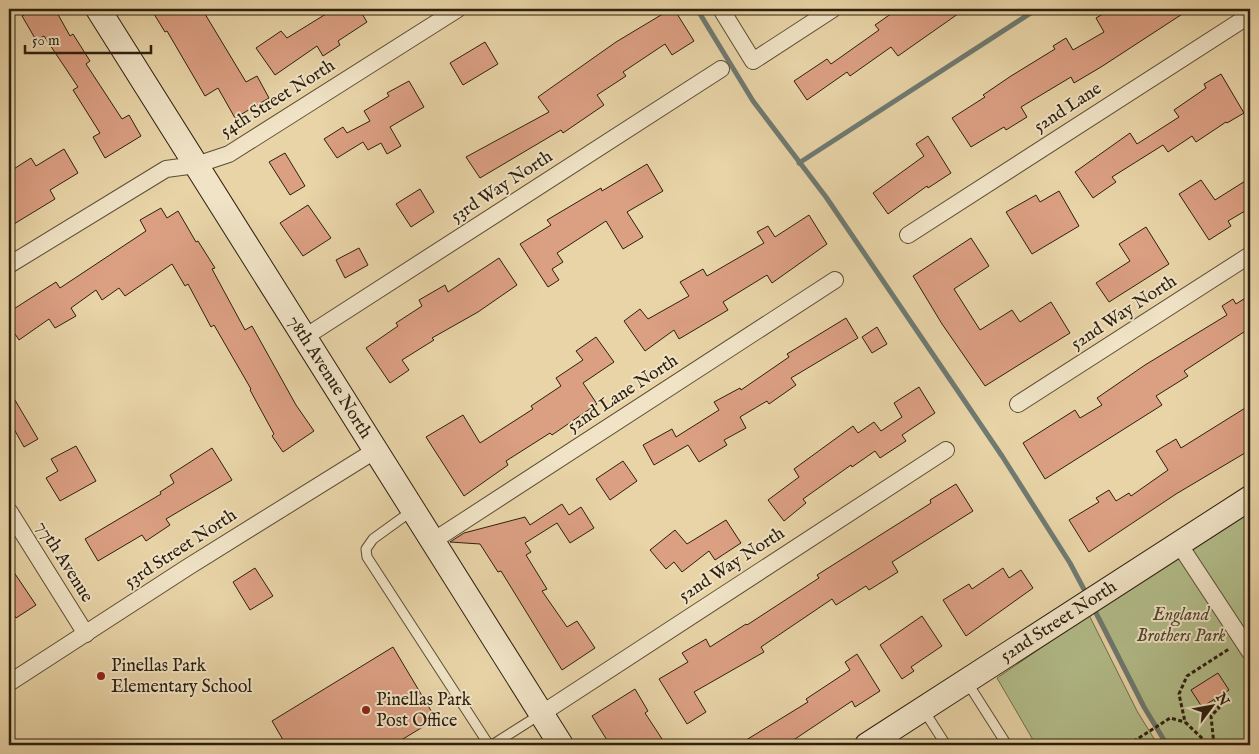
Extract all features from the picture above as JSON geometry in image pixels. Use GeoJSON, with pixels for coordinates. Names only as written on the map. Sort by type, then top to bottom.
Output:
{"type":"FeatureCollection","features":[{"type":"Feature","properties":{"kind":"street","name":"78th Avenue North"},"geometry":{"type":"LineString","coordinates":[[98,9],[561,745]]}},
{"type":"Feature","properties":{"kind":"street","name":"54th Street North"},"geometry":{"type":"LineString","coordinates":[[9,265],[166,169],[196,165],[229,154],[458,9]]}},
{"type":"Feature","properties":{"kind":"street"},"geometry":{"type":"LineString","coordinates":[[721,9],[753,61],[833,9]]}},
{"type":"Feature","properties":{"kind":"street","name":"52nd Lane"},"geometry":{"type":"LineString","coordinates":[[908,235],[1250,15]]}},
{"type":"Feature","properties":{"kind":"street","name":"53rd Way North"},"geometry":{"type":"LineString","coordinates":[[305,337],[721,69]]}},
{"type":"Feature","properties":{"kind":"street","name":"52nd Way North"},"geometry":{"type":"LineString","coordinates":[[1018,404],[1250,256]]}},
{"type":"Feature","properties":{"kind":"street","name":"52nd Lane North"},"geometry":{"type":"LineString","coordinates":[[433,541],[835,280]]}},
{"type":"Feature","properties":{"kind":"street","name":"53rd Street North"},"geometry":{"type":"LineString","coordinates":[[9,683],[188,567],[376,450]]}},
{"type":"Feature","properties":{"kind":"street","name":"52nd Way North"},"geometry":{"type":"LineString","coordinates":[[541,714],[946,450]]}},
{"type":"Feature","properties":{"kind":"street","name":"52nd Street North"},"geometry":{"type":"LineString","coordinates":[[867,745],[1250,498]]}},
{"type":"Feature","properties":{"kind":"street","name":"77th Avenue"},"geometry":{"type":"LineString","coordinates":[[9,511],[86,634]]}},
{"type":"Feature","properties":{"kind":"street"},"geometry":{"type":"LineString","coordinates":[[1179,544],[1246,646]]}},
{"type":"Feature","properties":{"kind":"lane"},"geometry":{"type":"LineString","coordinates":[[413,510],[373,539],[366,549],[367,557],[490,745],[541,714]]}},
{"type":"Feature","properties":{"kind":"lane"},"geometry":{"type":"LineString","coordinates":[[966,681],[1007,745]]}},
{"type":"Feature","properties":{"kind":"lane"},"geometry":{"type":"LineString","coordinates":[[923,709],[946,745]]}},
{"type":"Feature","properties":{"kind":"path"},"geometry":{"type":"LineString","coordinates":[[1185,722],[1179,694],[1187,676],[1246,646]]}},
{"type":"Feature","properties":{"kind":"path"},"geometry":{"type":"LineString","coordinates":[[1128,745],[1170,718],[1185,722],[1200,733],[1207,743],[1214,745],[1211,716],[1218,708],[1215,699]]}},
{"type":"Feature","properties":{"kind":"green space","name":"England Brothers Park"},"geometry":{"type":"Polygon","coordinates":[[[1250,498],[1250,745],[1168,745],[1144,707],[1091,600],[1250,498]]]}},
{"type":"Feature","properties":{"kind":"green space"},"geometry":{"type":"Polygon","coordinates":[[[1089,615],[1137,711],[1158,745],[1036,745],[997,678],[1089,615]]]}},
{"type":"Feature","properties":{"kind":"building"},"geometry":{"type":"Polygon","coordinates":[[[35,9],[55,9],[70,36],[73,34],[90,61],[86,64],[122,119],[129,115],[141,136],[105,158],[93,137],[100,133],[73,90],[78,87],[44,36],[36,40],[22,16],[35,9]]]}},
{"type":"Feature","properties":{"kind":"building"},"geometry":{"type":"Polygon","coordinates":[[[151,9],[202,9],[246,82],[257,76],[269,98],[235,118],[218,88],[205,96],[167,31],[165,32],[151,9]]]}},
{"type":"Feature","properties":{"kind":"building"},"geometry":{"type":"Polygon","coordinates":[[[334,9],[359,9],[367,22],[338,41],[340,45],[323,56],[317,46],[275,75],[256,48],[281,31],[287,38],[334,9]]]}},
{"type":"Feature","properties":{"kind":"building"},"geometry":{"type":"Polygon","coordinates":[[[674,9],[694,41],[672,55],[665,44],[623,72],[626,76],[597,95],[604,105],[563,133],[561,130],[480,178],[466,157],[549,112],[538,97],[616,42],[674,9]]]}},
{"type":"Feature","properties":{"kind":"building"},"geometry":{"type":"Polygon","coordinates":[[[898,9],[965,9],[898,56],[891,47],[850,76],[847,72],[807,100],[794,81],[827,59],[831,64],[879,30],[875,25],[898,9]]]}},
{"type":"Feature","properties":{"kind":"building"},"geometry":{"type":"Polygon","coordinates":[[[1111,9],[1190,9],[1074,83],[1071,77],[1021,107],[1027,117],[1006,130],[1004,127],[971,147],[952,118],[985,97],[983,95],[1011,76],[1055,49],[1053,46],[1066,38],[1073,50],[1104,32],[1096,18],[1111,9]]]}},
{"type":"Feature","properties":{"kind":"building"},"geometry":{"type":"Polygon","coordinates":[[[485,42],[498,64],[463,85],[450,63],[485,42]]]}},
{"type":"Feature","properties":{"kind":"building"},"geometry":{"type":"Polygon","coordinates":[[[1221,74],[1244,113],[1226,122],[1196,142],[1192,136],[1168,152],[1163,145],[1112,177],[1116,182],[1093,198],[1075,172],[1130,133],[1137,144],[1179,117],[1174,110],[1206,88],[1204,84],[1221,74]]]}},
{"type":"Feature","properties":{"kind":"building"},"geometry":{"type":"Polygon","coordinates":[[[409,81],[424,107],[390,127],[401,146],[387,154],[381,143],[368,150],[363,142],[337,158],[324,139],[343,127],[347,133],[370,121],[364,111],[389,96],[387,93],[409,81]]]}},
{"type":"Feature","properties":{"kind":"building"},"geometry":{"type":"Polygon","coordinates":[[[928,136],[951,173],[928,188],[927,186],[888,214],[873,193],[924,156],[916,144],[928,136]]]}},
{"type":"Feature","properties":{"kind":"building"},"geometry":{"type":"Polygon","coordinates":[[[64,149],[78,173],[50,190],[55,199],[9,227],[9,172],[31,158],[36,166],[64,149]]]}},
{"type":"Feature","properties":{"kind":"building"},"geometry":{"type":"Polygon","coordinates":[[[285,153],[305,186],[290,195],[269,162],[285,153]]]}},
{"type":"Feature","properties":{"kind":"building"},"geometry":{"type":"Polygon","coordinates":[[[647,164],[663,191],[627,212],[643,237],[623,249],[606,221],[557,253],[563,262],[552,269],[559,280],[548,287],[520,244],[551,225],[547,220],[601,188],[602,191],[647,164]]]}},
{"type":"Feature","properties":{"kind":"building"},"geometry":{"type":"Polygon","coordinates":[[[1250,178],[1250,208],[1228,221],[1231,226],[1209,240],[1179,194],[1201,180],[1215,200],[1250,178]]]}},
{"type":"Feature","properties":{"kind":"building"},"geometry":{"type":"Polygon","coordinates":[[[420,189],[434,212],[411,227],[396,204],[420,189]]]}},
{"type":"Feature","properties":{"kind":"building"},"geometry":{"type":"Polygon","coordinates":[[[1059,191],[1079,226],[1032,254],[1006,212],[1036,195],[1040,202],[1059,191]]]}},
{"type":"Feature","properties":{"kind":"building"},"geometry":{"type":"Polygon","coordinates":[[[308,205],[331,238],[303,256],[280,223],[308,205]]]}},
{"type":"Feature","properties":{"kind":"building"},"geometry":{"type":"Polygon","coordinates":[[[161,208],[167,218],[178,211],[196,242],[198,241],[215,268],[212,269],[245,330],[252,326],[296,405],[314,431],[283,452],[272,436],[274,434],[251,389],[214,325],[211,327],[188,284],[185,286],[172,264],[125,296],[119,288],[102,300],[96,290],[71,308],[76,316],[55,328],[49,319],[19,340],[9,325],[9,312],[56,282],[60,288],[146,231],[140,220],[161,208]]]}},
{"type":"Feature","properties":{"kind":"building"},"geometry":{"type":"Polygon","coordinates":[[[809,215],[827,244],[772,283],[767,275],[723,302],[728,310],[679,339],[674,330],[645,351],[624,321],[640,309],[648,319],[689,296],[680,282],[703,269],[707,276],[764,243],[757,232],[768,226],[775,237],[809,215]]]}},
{"type":"Feature","properties":{"kind":"building"},"geometry":{"type":"Polygon","coordinates":[[[1146,227],[1169,264],[1109,302],[1096,283],[1130,261],[1119,244],[1146,227]]]}},
{"type":"Feature","properties":{"kind":"building"},"geometry":{"type":"Polygon","coordinates":[[[971,238],[989,266],[954,289],[980,330],[1012,310],[1020,322],[1051,302],[1070,333],[985,386],[942,324],[913,276],[971,238]]]}},
{"type":"Feature","properties":{"kind":"building"},"geometry":{"type":"Polygon","coordinates":[[[359,248],[368,265],[345,278],[336,260],[359,248]]]}},
{"type":"Feature","properties":{"kind":"building"},"geometry":{"type":"Polygon","coordinates":[[[499,258],[517,285],[478,312],[432,338],[434,340],[402,360],[409,370],[390,383],[366,348],[398,326],[396,323],[422,306],[419,300],[445,285],[448,292],[499,258]]]}},
{"type":"Feature","properties":{"kind":"building"},"geometry":{"type":"Polygon","coordinates":[[[1250,295],[1250,328],[1184,371],[1188,376],[1156,396],[1162,405],[1045,479],[1023,443],[1075,410],[1080,418],[1102,405],[1097,398],[1145,365],[1227,315],[1222,306],[1233,299],[1236,304],[1250,295]]]}},
{"type":"Feature","properties":{"kind":"building"},"geometry":{"type":"Polygon","coordinates":[[[846,318],[858,338],[791,378],[796,385],[769,404],[767,401],[740,417],[746,428],[724,440],[727,445],[699,462],[688,445],[654,465],[643,445],[672,429],[676,437],[719,410],[714,402],[740,388],[741,390],[789,357],[787,354],[846,318]]]}},
{"type":"Feature","properties":{"kind":"building"},"geometry":{"type":"Polygon","coordinates":[[[877,327],[887,344],[872,353],[862,337],[877,327]]]}},
{"type":"Feature","properties":{"kind":"building"},"geometry":{"type":"Polygon","coordinates":[[[596,337],[614,362],[583,383],[597,404],[552,435],[550,433],[506,461],[508,465],[464,496],[426,437],[463,415],[480,443],[533,409],[531,406],[561,386],[556,378],[583,360],[576,351],[596,337]]]}},
{"type":"Feature","properties":{"kind":"building"},"geometry":{"type":"Polygon","coordinates":[[[919,387],[935,413],[902,435],[906,441],[880,458],[875,451],[852,467],[851,465],[803,499],[806,503],[784,521],[768,500],[799,477],[794,469],[853,426],[858,433],[874,422],[881,431],[902,417],[894,403],[919,387]]]}},
{"type":"Feature","properties":{"kind":"building"},"geometry":{"type":"Polygon","coordinates":[[[9,390],[38,439],[24,447],[9,420],[9,390]]]}},
{"type":"Feature","properties":{"kind":"building"},"geometry":{"type":"Polygon","coordinates":[[[1250,405],[1250,450],[1176,494],[1089,552],[1069,520],[1099,502],[1096,498],[1109,490],[1116,501],[1129,493],[1131,496],[1168,470],[1156,451],[1176,439],[1181,448],[1250,405]]]}},
{"type":"Feature","properties":{"kind":"building"},"geometry":{"type":"Polygon","coordinates":[[[76,446],[96,481],[60,501],[46,478],[58,471],[51,459],[76,446]]]}},
{"type":"Feature","properties":{"kind":"building"},"geometry":{"type":"Polygon","coordinates":[[[212,448],[232,480],[166,519],[170,525],[146,541],[142,535],[98,561],[85,539],[161,494],[160,492],[174,483],[170,475],[212,448]]]}},
{"type":"Feature","properties":{"kind":"building"},"geometry":{"type":"Polygon","coordinates":[[[623,461],[637,481],[610,500],[596,479],[623,461]]]}},
{"type":"Feature","properties":{"kind":"building"},"geometry":{"type":"Polygon","coordinates":[[[956,484],[973,511],[892,562],[898,572],[869,590],[866,586],[836,605],[832,599],[761,647],[764,652],[694,692],[706,712],[687,724],[659,679],[688,662],[682,653],[706,639],[710,647],[747,625],[819,578],[817,575],[931,503],[930,500],[956,484]]]}},
{"type":"Feature","properties":{"kind":"building"},"geometry":{"type":"Polygon","coordinates":[[[562,504],[569,515],[581,507],[594,528],[570,543],[557,523],[525,543],[531,552],[526,555],[547,589],[542,591],[567,627],[577,621],[595,648],[562,670],[501,571],[498,572],[480,544],[450,542],[464,533],[525,517],[530,525],[562,504]]]}},
{"type":"Feature","properties":{"kind":"building"},"geometry":{"type":"Polygon","coordinates":[[[726,520],[741,543],[715,560],[709,551],[682,572],[674,562],[666,569],[650,550],[675,530],[687,544],[726,520]]]}},
{"type":"Feature","properties":{"kind":"building"},"geometry":{"type":"Polygon","coordinates":[[[9,565],[36,605],[16,618],[9,607],[9,565]]]}},
{"type":"Feature","properties":{"kind":"building"},"geometry":{"type":"Polygon","coordinates":[[[255,568],[273,596],[250,610],[233,582],[255,568]]]}},
{"type":"Feature","properties":{"kind":"building"},"geometry":{"type":"Polygon","coordinates":[[[1003,568],[1009,578],[1021,570],[1033,588],[966,636],[943,600],[969,584],[972,589],[1003,568]]]}},
{"type":"Feature","properties":{"kind":"building"},"geometry":{"type":"Polygon","coordinates":[[[922,616],[942,646],[911,667],[914,671],[902,679],[880,645],[922,616]]]}},
{"type":"Feature","properties":{"kind":"building"},"geometry":{"type":"Polygon","coordinates":[[[393,647],[436,719],[393,745],[286,745],[272,721],[393,647]]]}},
{"type":"Feature","properties":{"kind":"building"},"geometry":{"type":"Polygon","coordinates":[[[857,654],[880,691],[855,707],[852,701],[786,745],[738,745],[808,702],[806,699],[850,670],[845,662],[857,654]]]}},
{"type":"Feature","properties":{"kind":"building"},"geometry":{"type":"Polygon","coordinates":[[[1218,673],[1229,690],[1202,707],[1191,690],[1218,673]]]}},
{"type":"Feature","properties":{"kind":"building"},"geometry":{"type":"Polygon","coordinates":[[[635,689],[648,711],[645,713],[666,745],[610,745],[592,716],[635,689]]]}},
{"type":"Feature","properties":{"kind":"waterway"},"geometry":{"type":"LineString","coordinates":[[697,9],[753,101],[826,197],[1002,456],[1070,563],[1087,595]]}},
{"type":"Feature","properties":{"kind":"waterway"},"geometry":{"type":"LineString","coordinates":[[799,163],[1037,9]]}},
{"type":"Feature","properties":{"kind":"waterway"},"geometry":{"type":"LineString","coordinates":[[1093,607],[1144,707],[1167,745]]}},
{"type":"Feature","properties":{"kind":"place","name":"Pinellas Park Elementary School"},"geometry":{"type":"Point","coordinates":[101,676]}},
{"type":"Feature","properties":{"kind":"place","name":"Pinellas Park Post Office"},"geometry":{"type":"Point","coordinates":[366,710]}}]}
